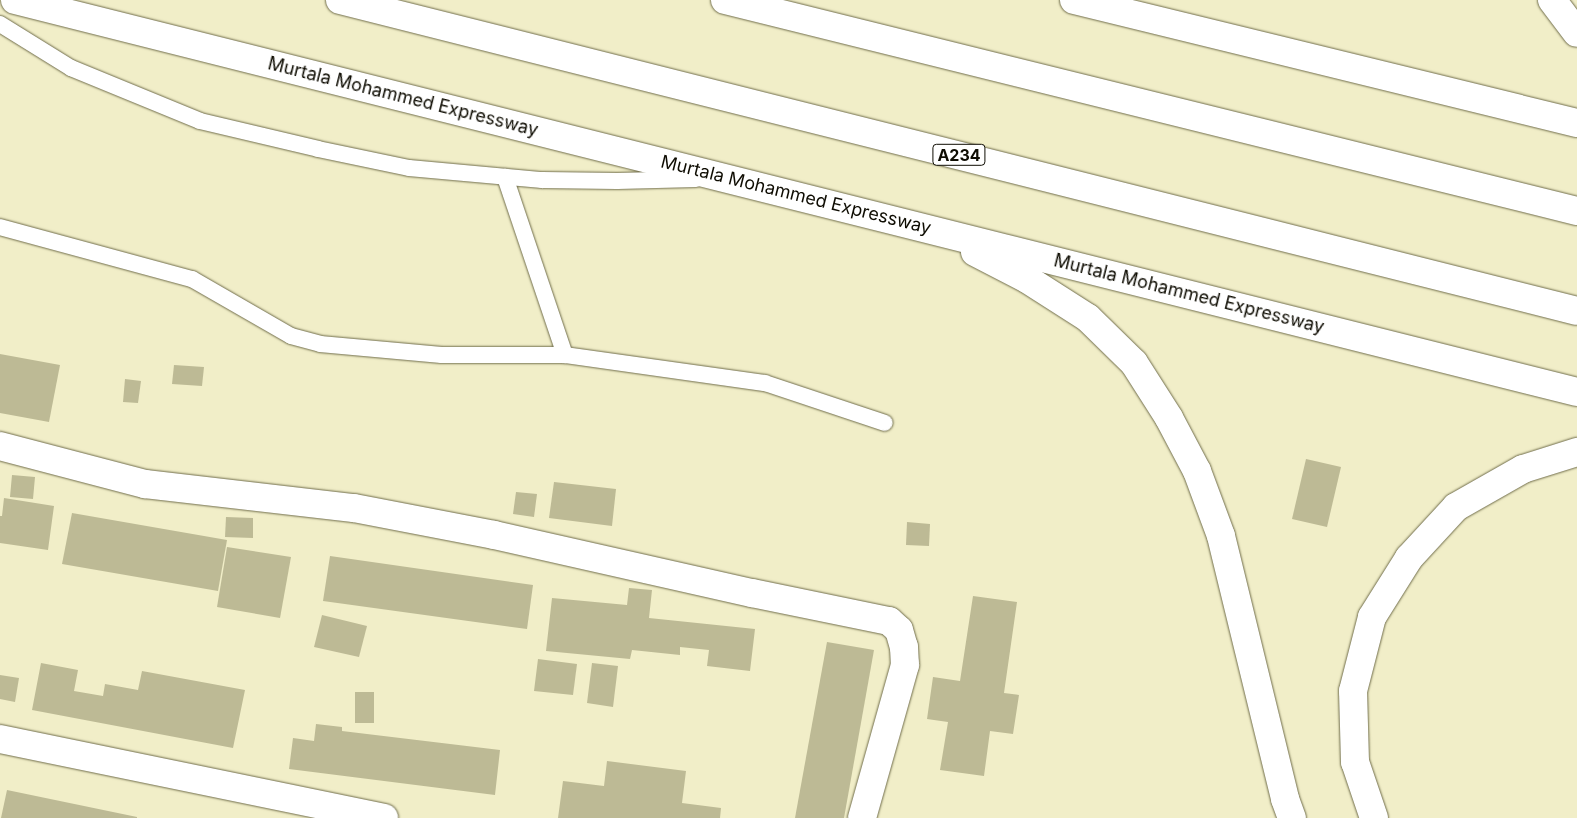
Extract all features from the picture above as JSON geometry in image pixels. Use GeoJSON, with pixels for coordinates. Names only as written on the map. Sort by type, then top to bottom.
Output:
{"type":"FeatureCollection","features":[{"type":"Feature","properties":{"kind":"main road","name":"Murtala Mohammed Expressway"},"geometry":{"type":"LineString","coordinates":[[15,0],[1577,392]]}},
{"type":"Feature","properties":{"kind":"main road","name":"A234"},"geometry":{"type":"LineString","coordinates":[[340,0],[1577,311]]}},
{"type":"Feature","properties":{"kind":"main road"},"geometry":{"type":"LineString","coordinates":[[725,0],[1577,210]]}},
{"type":"Feature","properties":{"kind":"main road"},"geometry":{"type":"LineString","coordinates":[[1074,0],[1577,123]]}},
{"type":"Feature","properties":{"kind":"main road"},"geometry":{"type":"LineString","coordinates":[[1552,0],[1577,33]]}},
{"type":"Feature","properties":{"kind":"main road"},"geometry":{"type":"LineString","coordinates":[[877,216],[961,244],[1027,279],[1088,318],[1134,363],[1169,418],[1193,464],[1221,536],[1243,618],[1285,799],[1292,818]]}},
{"type":"Feature","properties":{"kind":"main road"},"geometry":{"type":"LineString","coordinates":[[0,446],[145,484],[354,508],[494,535],[752,593],[889,621],[899,630],[904,646],[905,666],[862,818]]}},
{"type":"Feature","properties":{"kind":"main road"},"geometry":{"type":"LineString","coordinates":[[1374,818],[1355,762],[1353,691],[1372,617],[1409,558],[1456,507],[1523,469],[1577,452]]}},
{"type":"Feature","properties":{"kind":"main road"},"geometry":{"type":"LineString","coordinates":[[0,739],[384,818]]}},
{"type":"Feature","properties":{"kind":"lane"},"geometry":{"type":"LineString","coordinates":[[0,24],[72,68],[200,120],[409,168],[542,180],[617,182],[728,178]]}},
{"type":"Feature","properties":{"kind":"lane"},"geometry":{"type":"LineString","coordinates":[[505,177],[565,355]]}},
{"type":"Feature","properties":{"kind":"lane"},"geometry":{"type":"LineString","coordinates":[[0,227],[192,279],[291,336],[320,344],[442,355],[565,355],[765,383],[885,423]]}},
{"type":"Feature","properties":{"kind":"building"},"geometry":{"type":"Polygon","coordinates":[[[0,354],[60,365],[49,422],[0,413],[0,354]]]}},
{"type":"Feature","properties":{"kind":"building"},"geometry":{"type":"Polygon","coordinates":[[[174,365],[204,367],[202,386],[172,384],[174,365]]]}},
{"type":"Feature","properties":{"kind":"building"},"geometry":{"type":"Polygon","coordinates":[[[125,379],[141,381],[138,403],[123,402],[125,379]]]}},
{"type":"Feature","properties":{"kind":"building"},"geometry":{"type":"Polygon","coordinates":[[[1306,459],[1341,467],[1327,527],[1292,519],[1306,459]]]}},
{"type":"Feature","properties":{"kind":"building"},"geometry":{"type":"Polygon","coordinates":[[[12,475],[35,477],[33,499],[10,497],[12,475]]]}},
{"type":"Feature","properties":{"kind":"building"},"geometry":{"type":"Polygon","coordinates":[[[554,482],[616,489],[612,526],[549,518],[554,482]]]}},
{"type":"Feature","properties":{"kind":"building"},"geometry":{"type":"Polygon","coordinates":[[[516,492],[537,494],[534,517],[513,514],[516,492]]]}},
{"type":"Feature","properties":{"kind":"building"},"geometry":{"type":"Polygon","coordinates":[[[4,498],[54,506],[48,550],[0,543],[0,516],[2,516],[4,498]]]}},
{"type":"Feature","properties":{"kind":"building"},"geometry":{"type":"Polygon","coordinates":[[[72,513],[227,540],[218,591],[62,564],[72,513]]]}},
{"type":"Feature","properties":{"kind":"building"},"geometry":{"type":"Polygon","coordinates":[[[226,517],[253,518],[253,538],[225,537],[226,517]]]}},
{"type":"Feature","properties":{"kind":"building"},"geometry":{"type":"Polygon","coordinates":[[[907,522],[930,524],[929,546],[906,545],[907,522]]]}},
{"type":"Feature","properties":{"kind":"building"},"geometry":{"type":"Polygon","coordinates":[[[227,547],[291,557],[280,618],[217,607],[227,547]]]}},
{"type":"Feature","properties":{"kind":"building"},"geometry":{"type":"Polygon","coordinates":[[[330,556],[533,585],[527,629],[323,601],[330,556]]]}},
{"type":"Feature","properties":{"kind":"building"},"geometry":{"type":"Polygon","coordinates":[[[629,588],[652,590],[649,618],[755,629],[750,671],[707,666],[709,650],[680,647],[680,655],[632,650],[630,659],[546,651],[552,598],[627,605],[629,588]]]}},
{"type":"Feature","properties":{"kind":"building"},"geometry":{"type":"Polygon","coordinates":[[[973,596],[1017,602],[1004,693],[1019,695],[1013,734],[990,731],[984,776],[940,770],[948,722],[927,719],[933,677],[960,681],[973,596]]]}},
{"type":"Feature","properties":{"kind":"building"},"geometry":{"type":"Polygon","coordinates":[[[322,615],[367,626],[359,657],[314,647],[322,615]]]}},
{"type":"Feature","properties":{"kind":"building"},"geometry":{"type":"Polygon","coordinates":[[[827,642],[874,650],[844,818],[795,818],[827,642]]]}},
{"type":"Feature","properties":{"kind":"building"},"geometry":{"type":"Polygon","coordinates":[[[538,659],[577,664],[573,695],[534,691],[538,659]]]}},
{"type":"Feature","properties":{"kind":"building"},"geometry":{"type":"Polygon","coordinates":[[[41,663],[78,670],[74,691],[103,696],[105,684],[138,690],[142,671],[245,690],[233,748],[32,710],[41,663]]]}},
{"type":"Feature","properties":{"kind":"building"},"geometry":{"type":"Polygon","coordinates":[[[592,663],[618,666],[613,707],[587,703],[592,663]]]}},
{"type":"Feature","properties":{"kind":"building"},"geometry":{"type":"Polygon","coordinates":[[[0,675],[19,678],[15,702],[0,699],[0,675]]]}},
{"type":"Feature","properties":{"kind":"building"},"geometry":{"type":"Polygon","coordinates":[[[355,692],[374,692],[374,723],[355,723],[355,692]]]}},
{"type":"Feature","properties":{"kind":"building"},"geometry":{"type":"Polygon","coordinates":[[[316,724],[342,727],[342,731],[500,750],[495,795],[289,769],[293,738],[314,741],[316,724]]]}},
{"type":"Feature","properties":{"kind":"building"},"geometry":{"type":"Polygon","coordinates":[[[607,761],[686,771],[682,803],[721,808],[720,818],[558,818],[563,781],[604,786],[607,761]]]}},
{"type":"Feature","properties":{"kind":"building"},"geometry":{"type":"Polygon","coordinates":[[[7,790],[137,817],[137,818],[1,818],[7,790]]]}}]}
